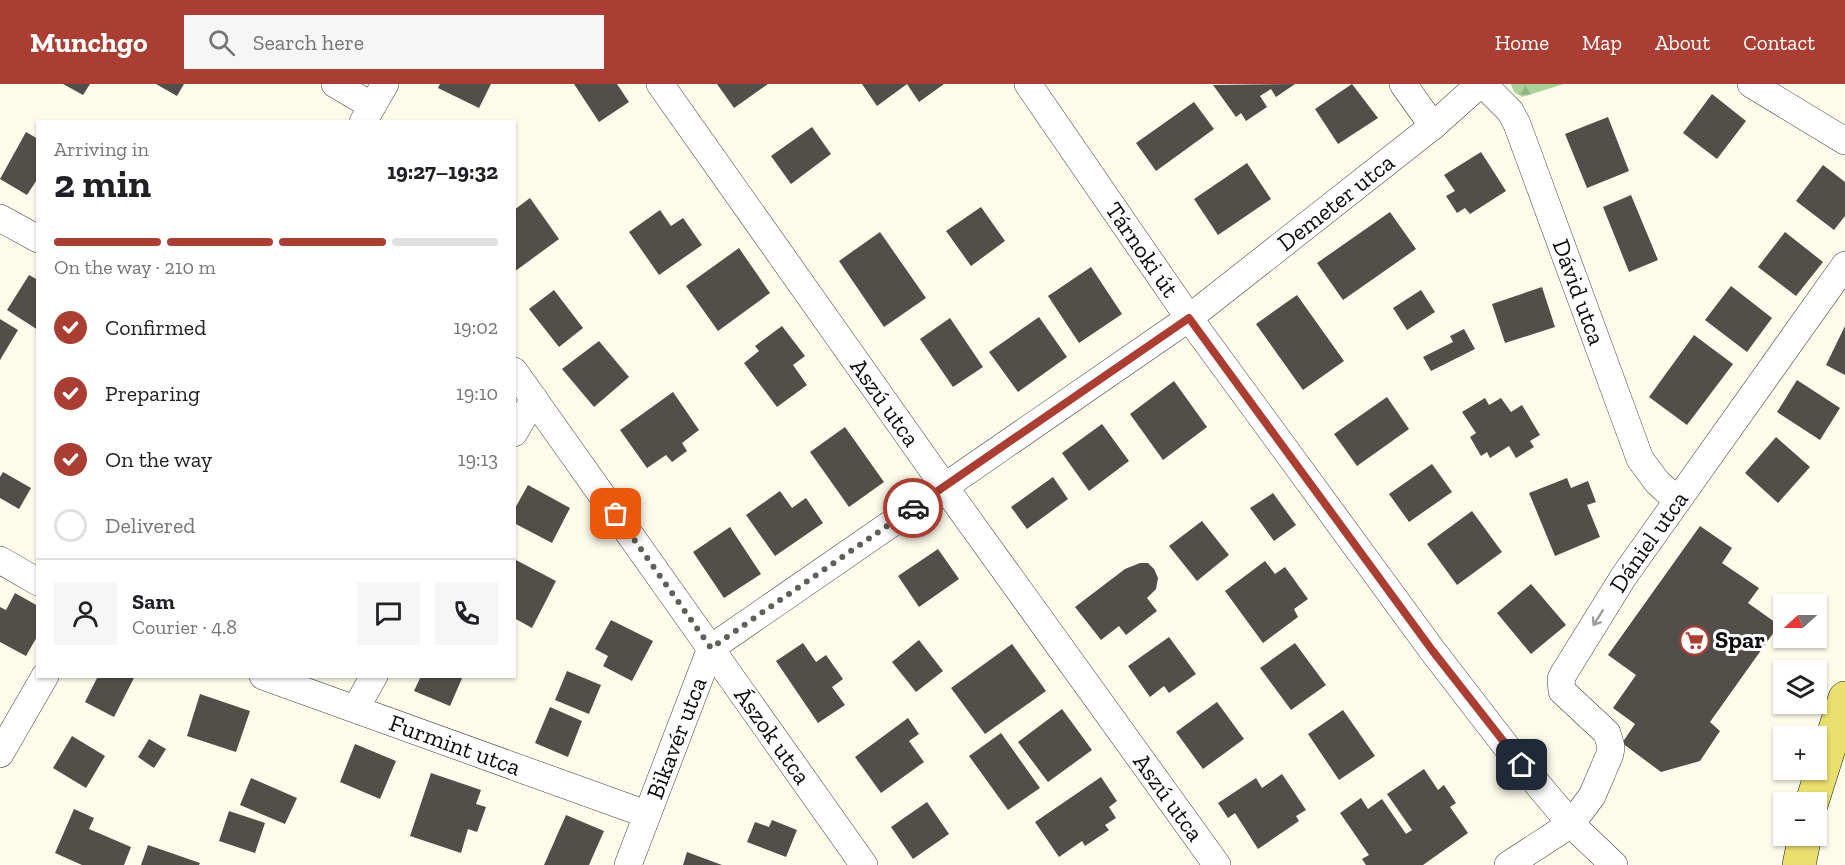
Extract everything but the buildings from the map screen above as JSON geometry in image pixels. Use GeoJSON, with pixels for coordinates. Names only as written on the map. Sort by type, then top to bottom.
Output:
{"type":"FeatureCollection","features":[{"type":"Feature","properties":{"kind":"main road"},"geometry":{"type":"LineString","coordinates":[[1815,792],[1845,698]]}},
{"type":"Feature","properties":{"kind":"street"},"geometry":{"type":"LineString","coordinates":[[335,84],[373,104]]}},
{"type":"Feature","properties":{"kind":"street","name":"Aszú utca"},"geometry":{"type":"LineString","coordinates":[[660,84],[944,486],[1217,865]]}},
{"type":"Feature","properties":{"kind":"street","name":"Tárnoki út"},"geometry":{"type":"LineString","coordinates":[[1028,84],[1189,318],[1432,650],[1509,750],[1571,824],[1614,865]]}},
{"type":"Feature","properties":{"kind":"street"},"geometry":{"type":"LineString","coordinates":[[1403,84],[1433,126]]}},
{"type":"Feature","properties":{"kind":"street","name":"Demeter utca"},"geometry":{"type":"LineString","coordinates":[[1189,318],[1433,126],[1481,84]]}},
{"type":"Feature","properties":{"kind":"street","name":"Dávid utca"},"geometry":{"type":"LineString","coordinates":[[1481,84],[1510,111],[1517,124],[1640,459],[1657,482],[1677,500]]}},
{"type":"Feature","properties":{"kind":"street"},"geometry":{"type":"LineString","coordinates":[[1751,84],[1845,141]]}},
{"type":"Feature","properties":{"kind":"street"},"geometry":{"type":"LineString","coordinates":[[0,218],[36,238]]}},
{"type":"Feature","properties":{"kind":"street","name":"Dániel utca"},"geometry":{"type":"LineString","coordinates":[[1571,824],[1592,796],[1611,747],[1604,728],[1565,697],[1560,685],[1564,673],[1624,576],[1845,265]]}},
{"type":"Feature","properties":{"kind":"street","name":"Bikavér utca"},"geometry":{"type":"LineString","coordinates":[[628,865],[711,648],[1189,318]]}},
{"type":"Feature","properties":{"kind":"street","name":"Ászok utca"},"geometry":{"type":"LineString","coordinates":[[516,374],[864,865]]}},
{"type":"Feature","properties":{"kind":"street"},"geometry":{"type":"LineString","coordinates":[[516,430],[534,399]]}},
{"type":"Feature","properties":{"kind":"street"},"geometry":{"type":"LineString","coordinates":[[0,560],[36,581]]}},
{"type":"Feature","properties":{"kind":"street"},"geometry":{"type":"LineString","coordinates":[[0,754],[44,678]]}},
{"type":"Feature","properties":{"kind":"street","name":"Furmint utca"},"geometry":{"type":"LineString","coordinates":[[269,678],[646,814]]}},
{"type":"Feature","properties":{"kind":"street"},"geometry":{"type":"LineString","coordinates":[[356,708],[373,678]]}},
{"type":"Feature","properties":{"kind":"street"},"geometry":{"type":"LineString","coordinates":[[1508,865],[1571,824]]}},
{"type":"Feature","properties":{"kind":"green space"},"geometry":{"type":"Polygon","coordinates":[[[1511,84],[1564,84],[1522,97],[1514,92],[1511,84]]]}},
{"type":"Feature","properties":{"kind":"way so far"},"geometry":{"type":"LineString","coordinates":[[616,514],[711,648],[913,508]]}},
{"type":"Feature","properties":{"kind":"place","name":"Spar"},"geometry":{"type":"Point","coordinates":[1694,640]}},
{"type":"Feature","properties":{"kind":"route"},"geometry":{"type":"LineString","coordinates":[[913,508],[1189,318],[1432,650],[1522,765]]}}]}
